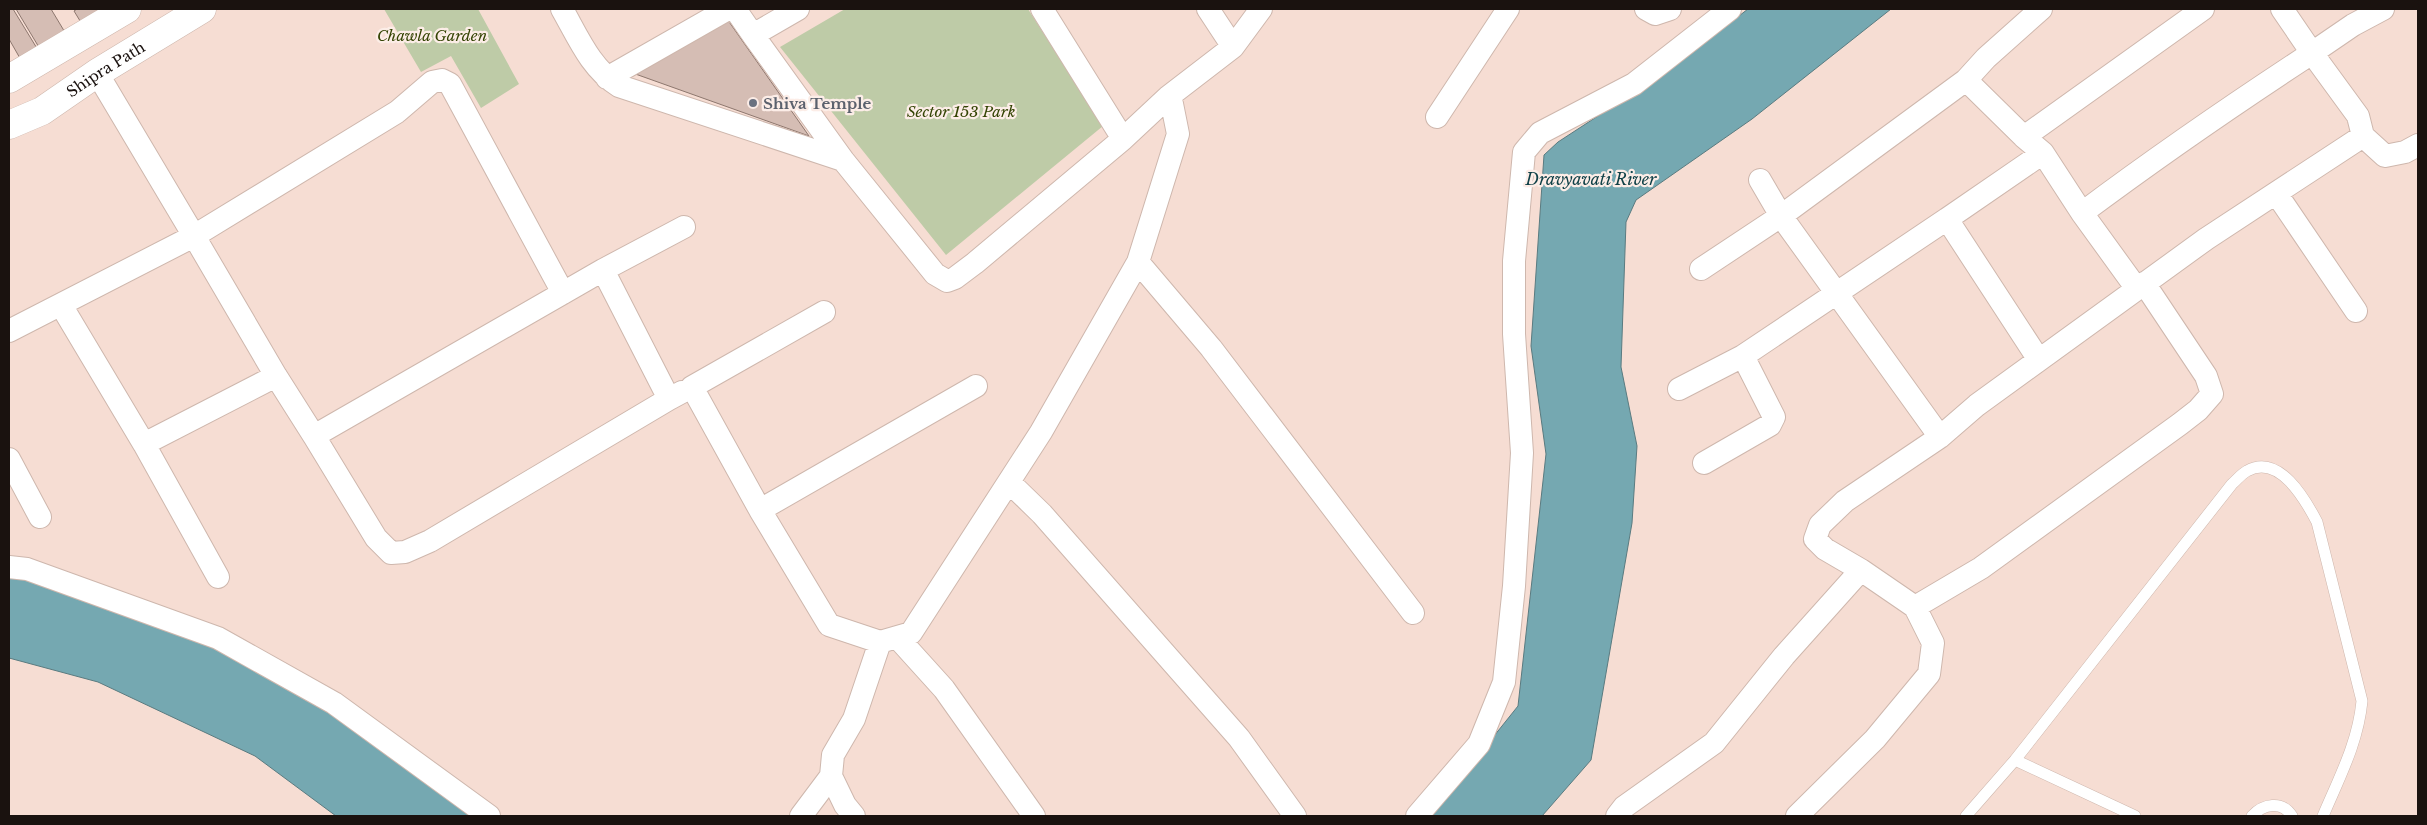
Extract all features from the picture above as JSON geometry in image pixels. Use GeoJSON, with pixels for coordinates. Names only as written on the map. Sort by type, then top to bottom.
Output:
{"type":"FeatureCollection","features":[{"type":"Feature","properties":{"kind":"street"},"geometry":{"type":"LineString","coordinates":[[9,78],[127,9]]}},
{"type":"Feature","properties":{"kind":"street","name":"Shipra Path"},"geometry":{"type":"LineString","coordinates":[[10,122],[42,110],[97,73],[202,9]]}},
{"type":"Feature","properties":{"kind":"street"},"geometry":{"type":"LineString","coordinates":[[562,9],[588,54],[607,78],[619,86],[842,160]]}},
{"type":"Feature","properties":{"kind":"street"},"geometry":{"type":"LineString","coordinates":[[607,78],[728,9]]}},
{"type":"Feature","properties":{"kind":"street"},"geometry":{"type":"LineString","coordinates":[[735,9],[842,160],[934,274],[947,281],[955,278],[968,268],[1123,139],[1168,98],[1233,47],[1261,9]]}},
{"type":"Feature","properties":{"kind":"street"},"geometry":{"type":"LineString","coordinates":[[753,35],[798,9]]}},
{"type":"Feature","properties":{"kind":"street"},"geometry":{"type":"LineString","coordinates":[[1042,9],[1123,139]]}},
{"type":"Feature","properties":{"kind":"street"},"geometry":{"type":"LineString","coordinates":[[1208,9],[1233,47]]}},
{"type":"Feature","properties":{"kind":"street"},"geometry":{"type":"LineString","coordinates":[[1437,117],[1508,9]]}},
{"type":"Feature","properties":{"kind":"street"},"geometry":{"type":"LineString","coordinates":[[1646,9],[1655,14],[1670,9]]}},
{"type":"Feature","properties":{"kind":"street"},"geometry":{"type":"LineString","coordinates":[[1417,816],[1479,744],[1504,682],[1514,586],[1522,453],[1514,334],[1514,261],[1524,152],[1540,133],[1634,84],[1730,9]]}},
{"type":"Feature","properties":{"kind":"street"},"geometry":{"type":"LineString","coordinates":[[1701,269],[1781,216],[1966,80],[1986,58],[2041,9]]}},
{"type":"Feature","properties":{"kind":"street"},"geometry":{"type":"LineString","coordinates":[[2024,137],[2203,9]]}},
{"type":"Feature","properties":{"kind":"street"},"geometry":{"type":"LineString","coordinates":[[2282,9],[2358,116],[2363,136],[2385,156],[2405,152],[2418,145]]}},
{"type":"Feature","properties":{"kind":"street"},"geometry":{"type":"LineString","coordinates":[[2082,212],[2152,161],[2353,25],[2383,9]]}},
{"type":"Feature","properties":{"kind":"street"},"geometry":{"type":"LineString","coordinates":[[97,73],[276,376],[376,538],[391,553],[405,552],[430,541],[669,399],[824,312]]}},
{"type":"Feature","properties":{"kind":"street"},"geometry":{"type":"LineString","coordinates":[[9,332],[194,236],[397,112],[432,82],[442,80],[450,84],[562,293]]}},
{"type":"Feature","properties":{"kind":"street"},"geometry":{"type":"LineString","coordinates":[[1916,607],[1981,568],[2180,424],[2198,410],[2212,394],[2206,376],[2140,286],[2082,212],[2044,153],[2024,137],[1966,80]]}},
{"type":"Feature","properties":{"kind":"street"},"geometry":{"type":"LineString","coordinates":[[801,816],[830,776],[833,755],[854,719],[888,640],[911,633],[1041,432],[1138,262],[1178,134],[1172,104],[1168,98]]}},
{"type":"Feature","properties":{"kind":"street"},"geometry":{"type":"LineString","coordinates":[[1797,816],[1875,739],[1929,674],[1933,643],[1916,607],[1862,570],[1825,549],[1815,539],[1820,526],[1845,501],[1940,437],[1977,405],[2140,286],[2363,136]]}},
{"type":"Feature","properties":{"kind":"street"},"geometry":{"type":"LineString","coordinates":[[1679,389],[1743,356],[2044,153]]}},
{"type":"Feature","properties":{"kind":"street"},"geometry":{"type":"LineString","coordinates":[[1760,180],[1781,216],[1940,437]]}},
{"type":"Feature","properties":{"kind":"street"},"geometry":{"type":"LineString","coordinates":[[2276,193],[2356,311]]}},
{"type":"Feature","properties":{"kind":"street"},"geometry":{"type":"LineString","coordinates":[[1946,219],[2039,360]]}},
{"type":"Feature","properties":{"kind":"street"},"geometry":{"type":"LineString","coordinates":[[314,436],[562,293],[684,227]]}},
{"type":"Feature","properties":{"kind":"street"},"geometry":{"type":"LineString","coordinates":[[1138,262],[1211,348],[1413,613]]}},
{"type":"Feature","properties":{"kind":"street"},"geometry":{"type":"LineString","coordinates":[[603,270],[669,399]]}},
{"type":"Feature","properties":{"kind":"street"},"geometry":{"type":"LineString","coordinates":[[61,305],[144,444],[218,577]]}},
{"type":"Feature","properties":{"kind":"street"},"geometry":{"type":"LineString","coordinates":[[1704,463],[1770,425],[1774,417],[1743,356]]}},
{"type":"Feature","properties":{"kind":"street"},"geometry":{"type":"LineString","coordinates":[[144,444],[276,376]]}},
{"type":"Feature","properties":{"kind":"street"},"geometry":{"type":"LineString","coordinates":[[692,386],[760,510],[829,625],[888,640],[944,689],[1034,816]]}},
{"type":"Feature","properties":{"kind":"street"},"geometry":{"type":"LineString","coordinates":[[760,510],[976,386]]}},
{"type":"Feature","properties":{"kind":"street"},"geometry":{"type":"LineString","coordinates":[[9,459],[40,517]]}},
{"type":"Feature","properties":{"kind":"street"},"geometry":{"type":"LineString","coordinates":[[1009,482],[1042,514],[1239,738],[1295,816]]}},
{"type":"Feature","properties":{"kind":"street"},"geometry":{"type":"LineString","coordinates":[[9,567],[27,569],[218,638],[334,703],[489,816]]}},
{"type":"Feature","properties":{"kind":"street"},"geometry":{"type":"LineString","coordinates":[[1617,816],[1624,807],[1714,743],[1784,656],[1862,570]]}},
{"type":"Feature","properties":{"kind":"street"},"geometry":{"type":"LineString","coordinates":[[830,776],[845,805],[854,816]]}},
{"type":"Feature","properties":{"kind":"lane"},"geometry":{"type":"LineString","coordinates":[[1966,816],[2015,760],[2232,484],[2246,472],[2256,468],[2267,468],[2277,471],[2290,482],[2309,506],[2317,522],[2362,701],[2360,726],[2349,757],[2323,816]]}},
{"type":"Feature","properties":{"kind":"lane"},"geometry":{"type":"LineString","coordinates":[[2015,760],[2135,816]]}},
{"type":"Feature","properties":{"kind":"lane"},"geometry":{"type":"LineString","coordinates":[[2252,816],[2263,807],[2273,805],[2284,807],[2292,816]]}},
{"type":"Feature","properties":{"kind":"green space","name":"Chawla Garden"},"geometry":{"type":"Polygon","coordinates":[[[384,9],[478,9],[519,84],[481,108],[451,56],[421,72],[384,9]]]}},
{"type":"Feature","properties":{"kind":"green space","name":"Sector 153 Park"},"geometry":{"type":"Polygon","coordinates":[[[845,9],[1028,9],[1103,126],[946,255],[780,47],[845,9]]]}},
{"type":"Feature","properties":{"kind":"water","name":"Dravyavati River"},"geometry":{"type":"Polygon","coordinates":[[[1748,9],[1891,9],[1752,119],[1636,200],[1626,222],[1621,367],[1637,446],[1632,523],[1591,760],[1542,816],[1430,816],[1518,706],[1546,454],[1531,346],[1544,155],[1558,142],[1670,69],[1748,9]]]}},
{"type":"Feature","properties":{"kind":"water"},"geometry":{"type":"Polygon","coordinates":[[[9,571],[310,682],[490,816],[336,816],[255,756],[98,682],[9,658],[9,571]]]}},
{"type":"Feature","properties":{"kind":"building"},"geometry":{"type":"Polygon","coordinates":[[[9,9],[13,9],[38,50],[21,60],[9,39],[9,9]]]}},
{"type":"Feature","properties":{"kind":"building"},"geometry":{"type":"Polygon","coordinates":[[[16,9],[51,9],[66,34],[40,49],[16,9]]]}},
{"type":"Feature","properties":{"kind":"building"},"geometry":{"type":"Polygon","coordinates":[[[77,9],[119,9],[85,29],[74,11],[77,9]]]}},
{"type":"Feature","properties":{"kind":"building","name":"Shiva Temple"},"geometry":{"type":"Polygon","coordinates":[[[725,16],[809,136],[627,71],[725,16]]]}},
{"type":"Feature","properties":{"kind":"place","name":"Shiva Temple"},"geometry":{"type":"Point","coordinates":[753,103]}}]}
